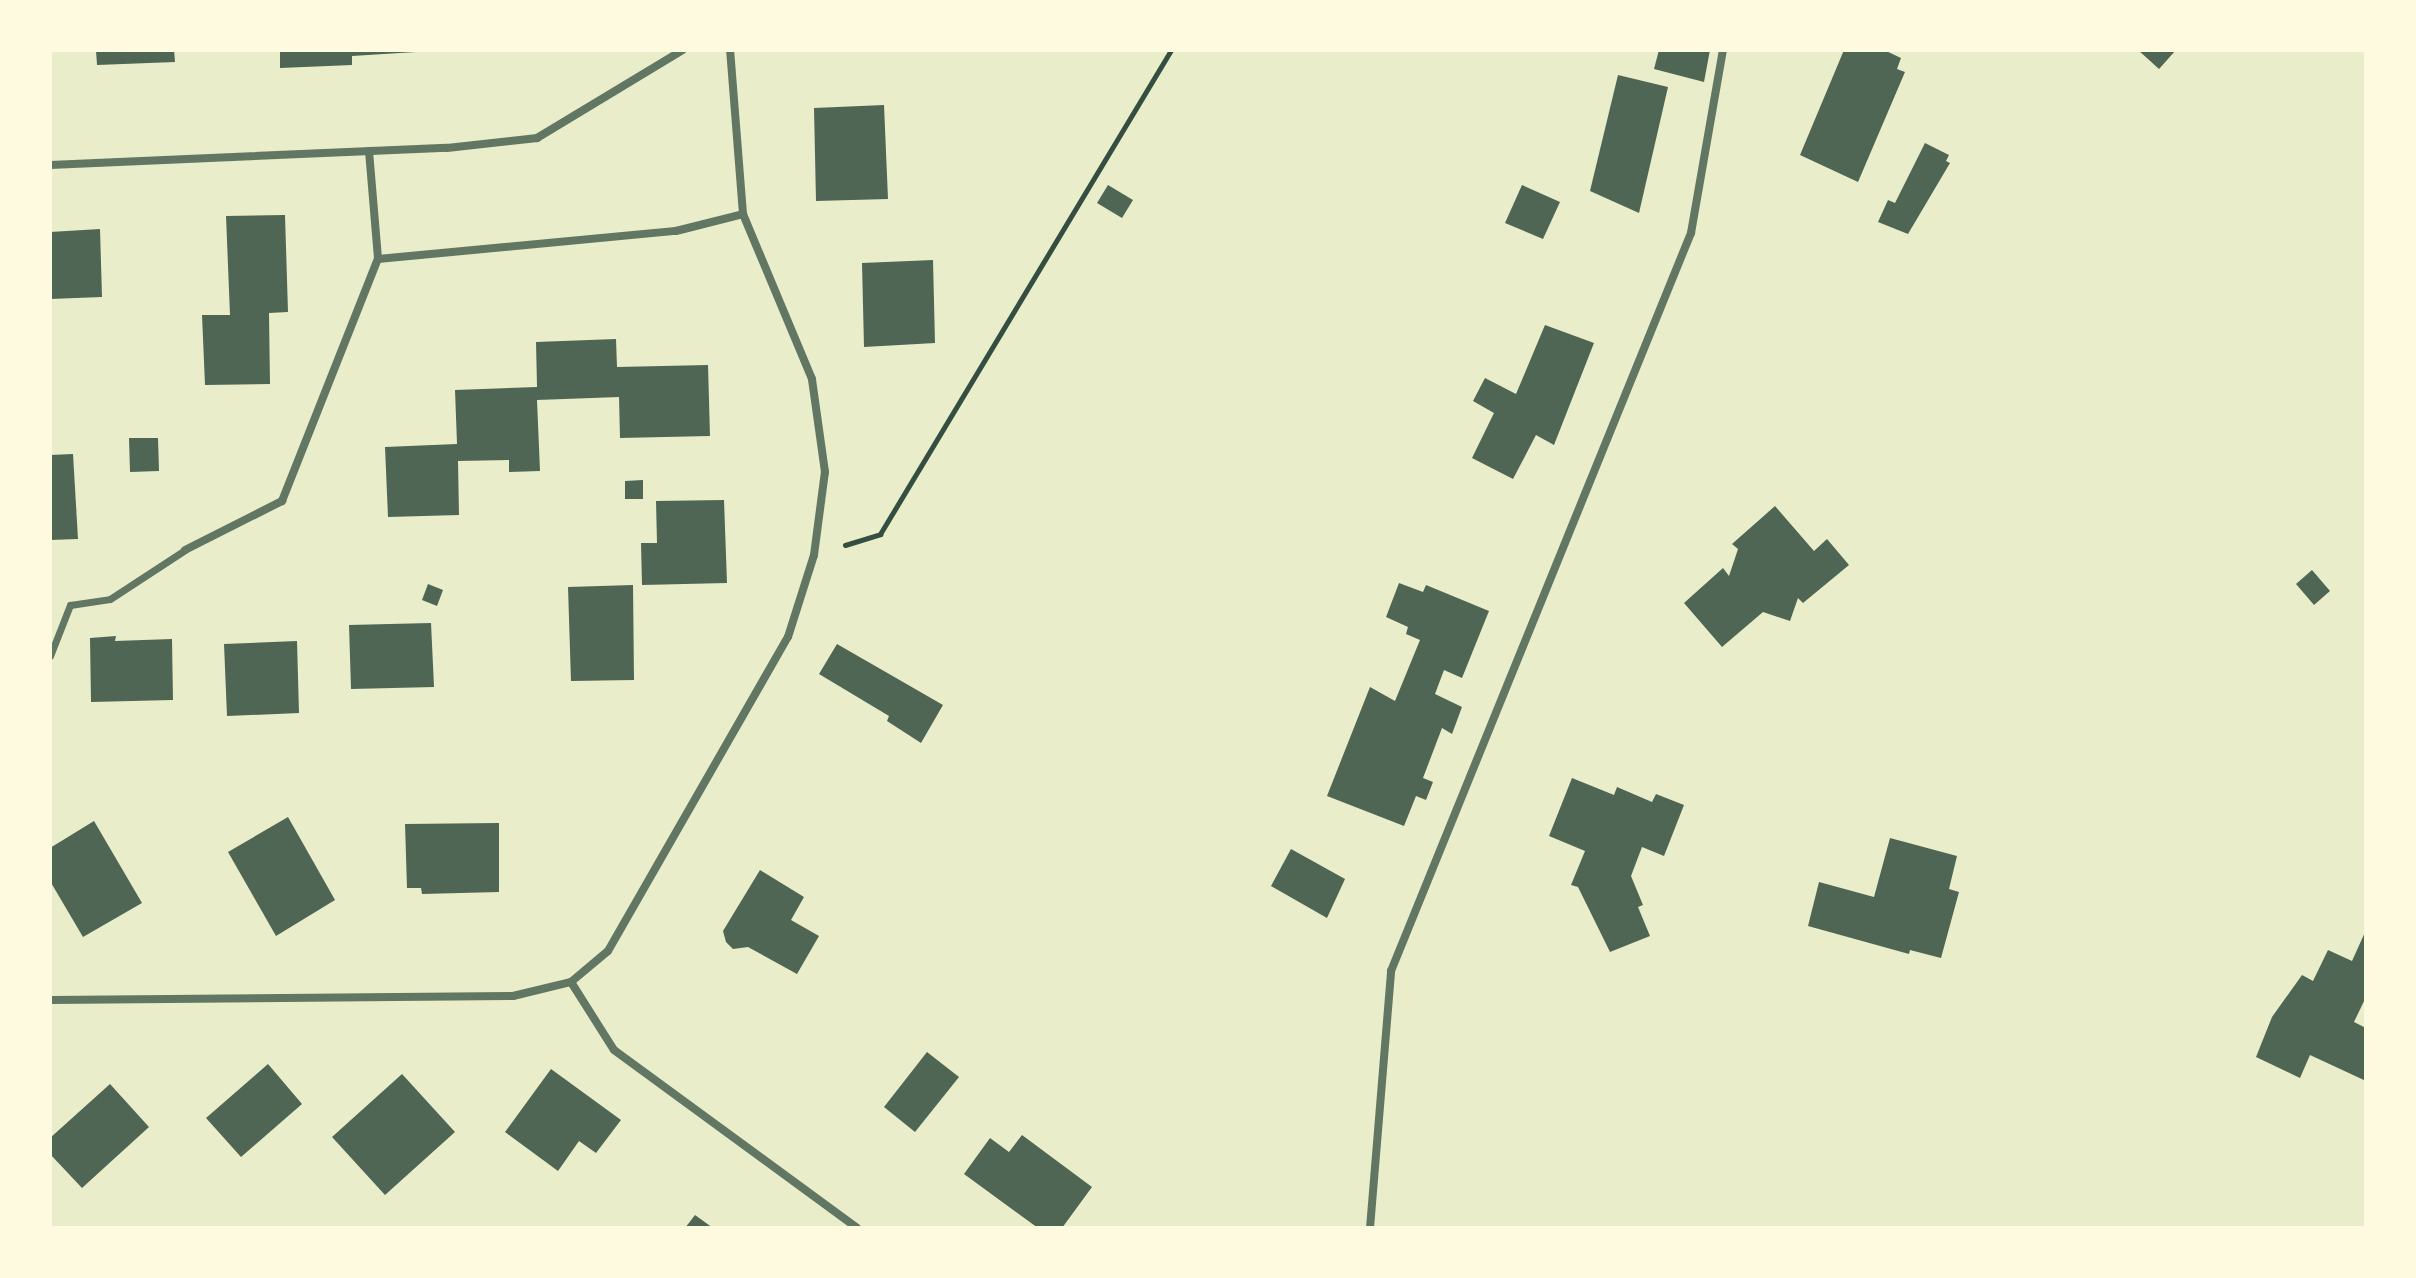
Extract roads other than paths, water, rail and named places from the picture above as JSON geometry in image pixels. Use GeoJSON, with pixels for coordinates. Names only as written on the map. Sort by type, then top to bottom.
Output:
{"type":"FeatureCollection","features":[{"type":"Feature","properties":{"kind":"street"},"geometry":{"type":"LineString","coordinates":[[50,165],[447,148],[537,138],[683,50]]}},
{"type":"Feature","properties":{"kind":"street"},"geometry":{"type":"LineString","coordinates":[[50,1000],[513,996],[571,982],[608,951],[781,651],[814,555],[825,472],[812,379],[743,214],[730,50]]}},
{"type":"Feature","properties":{"kind":"street"},"geometry":{"type":"LineString","coordinates":[[1370,1228],[1391,971],[1691,233],[1723,50]]}},
{"type":"Feature","properties":{"kind":"street"},"geometry":{"type":"LineString","coordinates":[[50,656],[70,605],[110,599],[185,550],[282,501],[378,259],[369,151]]}},
{"type":"Feature","properties":{"kind":"street"},"geometry":{"type":"LineString","coordinates":[[378,259],[676,231],[743,214]]}},
{"type":"Feature","properties":{"kind":"street"},"geometry":{"type":"LineString","coordinates":[[571,982],[614,1050],[857,1228]]}}]}
